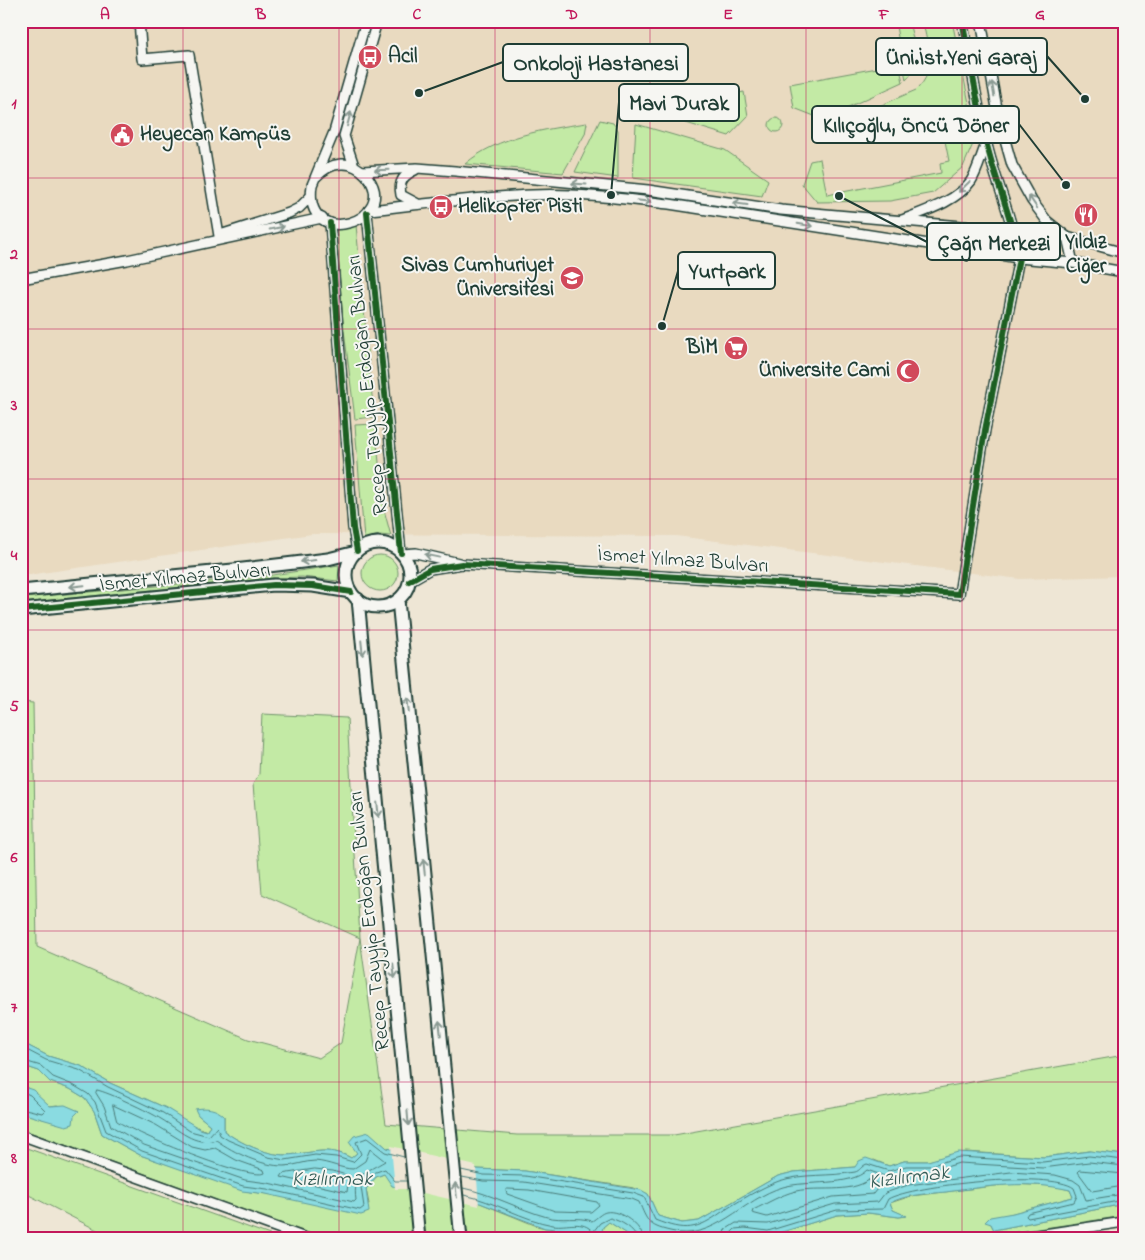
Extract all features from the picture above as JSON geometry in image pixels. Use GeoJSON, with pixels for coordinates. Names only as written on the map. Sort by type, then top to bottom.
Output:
{"type":"FeatureCollection","features":[{"type":"Feature","properties":{"kind":"street"},"geometry":{"type":"LineString","coordinates":[[139,21],[142,59],[189,55],[219,236]]}},
{"type":"Feature","properties":{"kind":"street"},"geometry":{"type":"LineString","coordinates":[[195,245],[289,213],[299,208],[311,196],[316,177],[334,132],[366,21]]}},
{"type":"Feature","properties":{"kind":"street"},"geometry":{"type":"LineString","coordinates":[[368,212],[373,196],[372,186],[358,168],[344,136],[377,21]]}},
{"type":"Feature","properties":{"kind":"street"},"geometry":{"type":"LineString","coordinates":[[962,21],[986,144],[1002,199],[1015,231],[1019,258]]}},
{"type":"Feature","properties":{"kind":"street"},"geometry":{"type":"LineString","coordinates":[[981,21],[999,119],[1012,166],[1032,201],[1047,221],[1067,237],[1073,263]]}},
{"type":"Feature","properties":{"kind":"street"},"geometry":{"type":"LineString","coordinates":[[900,221],[933,208],[955,195],[970,181],[986,144]]}},
{"type":"Feature","properties":{"kind":"street"},"geometry":{"type":"LineString","coordinates":[[316,177],[323,169],[343,163],[358,168],[418,168],[604,185],[786,211],[976,226],[1067,237],[1124,252]]}},
{"type":"Feature","properties":{"kind":"street"},"geometry":{"type":"LineString","coordinates":[[416,203],[401,195],[399,188],[406,174],[418,168]]}},
{"type":"Feature","properties":{"kind":"street"},"geometry":{"type":"LineString","coordinates":[[311,196],[316,211],[322,218],[330,223],[350,225],[368,212],[416,203],[533,195],[621,199],[669,204],[1019,258],[1073,263],[1124,272]]}},
{"type":"Feature","properties":{"kind":"street","name":"Recep Tayyip Erdoğan Bulvarı"},"geometry":{"type":"LineString","coordinates":[[368,212],[401,553]]}},
{"type":"Feature","properties":{"kind":"street"},"geometry":{"type":"LineString","coordinates":[[21,279],[322,218]]}},
{"type":"Feature","properties":{"kind":"street","name":"Recep Tayyip Erdoğan Bulvarı"},"geometry":{"type":"LineString","coordinates":[[330,223],[356,551]]}},
{"type":"Feature","properties":{"kind":"street","name":"İsmet Yılmaz Bulvarı"},"geometry":{"type":"LineString","coordinates":[[21,591],[243,570],[328,559],[380,542],[390,545],[401,553],[416,553],[462,564],[959,594],[985,430],[1019,258]]}},
{"type":"Feature","properties":{"kind":"street"},"geometry":{"type":"LineString","coordinates":[[354,596],[346,573],[348,563],[356,551]]}},
{"type":"Feature","properties":{"kind":"street"},"geometry":{"type":"LineString","coordinates":[[401,553],[410,570],[409,582]]}},
{"type":"Feature","properties":{"kind":"street","name":"İsmet Yılmaz Bulvarı"},"geometry":{"type":"LineString","coordinates":[[21,610],[274,585],[314,586],[354,596],[377,607],[388,605],[398,600],[405,592],[409,582],[430,568],[462,564]]}},
{"type":"Feature","properties":{"kind":"street","name":"Recep Tayyip Erdoğan Bulvarı"},"geometry":{"type":"LineString","coordinates":[[354,596],[404,1069],[418,1239]]}},
{"type":"Feature","properties":{"kind":"street"},"geometry":{"type":"LineString","coordinates":[[398,600],[461,1239]]}},
{"type":"Feature","properties":{"kind":"street"},"geometry":{"type":"LineString","coordinates":[[21,1135],[308,1239]]}},
{"type":"Feature","properties":{"kind":"street"},"geometry":{"type":"LineString","coordinates":[[1011,1239],[1124,1222]]}},
{"type":"Feature","properties":{"kind":"shaded area","name":"Sivas Cumhuriyet Üniversitesi"},"geometry":{"type":"Polygon","coordinates":[[[21,21],[1124,21],[1124,576],[1020,579],[676,536],[312,534],[21,576],[21,21]]]}},
{"type":"Feature","properties":{"kind":"green space"},"geometry":{"type":"Polygon","coordinates":[[[895,21],[909,21],[914,45],[914,67],[906,80],[895,21]]]}},
{"type":"Feature","properties":{"kind":"green space"},"geometry":{"type":"Polygon","coordinates":[[[923,21],[952,21],[976,137],[963,167],[933,193],[890,201],[817,202],[802,184],[810,161],[820,159],[827,195],[941,173],[940,163],[949,161],[940,116],[829,138],[838,124],[916,90],[923,82],[929,66],[929,58],[923,21]]]}},
{"type":"Feature","properties":{"kind":"green space"},"geometry":{"type":"Polygon","coordinates":[[[899,64],[903,82],[822,119],[794,108],[790,84],[899,64]]]}},
{"type":"Feature","properties":{"kind":"green space"},"geometry":{"type":"Polygon","coordinates":[[[744,92],[748,116],[729,136],[653,113],[653,109],[744,92]]]}},
{"type":"Feature","properties":{"kind":"green space"},"geometry":{"type":"Polygon","coordinates":[[[773,118],[779,118],[783,125],[779,132],[773,132],[769,128],[769,122],[773,118]]]}},
{"type":"Feature","properties":{"kind":"green space"},"geometry":{"type":"Polygon","coordinates":[[[600,120],[613,123],[618,130],[618,178],[575,172],[600,120]]]}},
{"type":"Feature","properties":{"kind":"green space"},"geometry":{"type":"Polygon","coordinates":[[[587,123],[585,134],[563,173],[465,164],[478,154],[507,140],[539,131],[587,123]]]}},
{"type":"Feature","properties":{"kind":"green space"},"geometry":{"type":"Polygon","coordinates":[[[636,124],[725,150],[768,180],[762,196],[633,178],[636,124]]]}},
{"type":"Feature","properties":{"kind":"green space"},"geometry":{"type":"Polygon","coordinates":[[[356,225],[374,417],[355,419],[343,322],[336,227],[356,225]]]}},
{"type":"Feature","properties":{"kind":"green space"},"geometry":{"type":"Polygon","coordinates":[[[375,424],[384,510],[391,536],[379,535],[364,539],[355,425],[375,424]]]}},
{"type":"Feature","properties":{"kind":"green space"},"geometry":{"type":"Polygon","coordinates":[[[380,555],[387,556],[393,560],[397,566],[397,580],[393,586],[387,590],[380,591],[373,590],[367,586],[363,580],[362,573],[363,566],[367,560],[373,556],[380,555]]]}},
{"type":"Feature","properties":{"kind":"green space"},"geometry":{"type":"Polygon","coordinates":[[[339,565],[338,581],[302,577],[273,578],[21,603],[21,598],[259,577],[339,565]]]}},
{"type":"Feature","properties":{"kind":"green space"},"geometry":{"type":"Polygon","coordinates":[[[21,702],[33,703],[37,947],[248,1039],[319,1058],[341,1043],[360,938],[386,1124],[517,1135],[674,1135],[1124,1055],[1124,1155],[1090,1151],[1044,1157],[966,1152],[928,1161],[904,1161],[889,1166],[874,1160],[855,1167],[794,1172],[778,1176],[699,1221],[682,1223],[658,1216],[648,1194],[634,1188],[525,1171],[476,1169],[387,1148],[375,1138],[351,1158],[343,1154],[327,1151],[286,1155],[270,1153],[254,1148],[224,1131],[224,1116],[198,1115],[210,1125],[207,1131],[185,1122],[166,1108],[110,1083],[81,1066],[48,1056],[21,1042],[21,702]]]}},
{"type":"Feature","properties":{"kind":"green space"},"geometry":{"type":"Polygon","coordinates":[[[262,714],[347,718],[360,938],[262,894],[253,784],[259,774],[262,714]]]}},
{"type":"Feature","properties":{"kind":"green space"},"geometry":{"type":"Polygon","coordinates":[[[21,1065],[39,1071],[50,1082],[70,1089],[85,1098],[94,1111],[102,1134],[140,1155],[250,1192],[369,1204],[366,1189],[376,1177],[384,1174],[399,1187],[480,1203],[537,1226],[553,1230],[587,1231],[589,1239],[325,1239],[21,1129],[21,1113],[59,1120],[73,1116],[79,1111],[57,1105],[50,1106],[26,1087],[21,1086],[21,1065]]]}},
{"type":"Feature","properties":{"kind":"green space"},"geometry":{"type":"Polygon","coordinates":[[[21,1146],[281,1239],[96,1239],[101,1232],[21,1191],[21,1146]]]}},
{"type":"Feature","properties":{"kind":"green space"},"geometry":{"type":"Polygon","coordinates":[[[1011,1184],[1054,1186],[1070,1190],[1073,1197],[1006,1215],[991,1224],[994,1230],[1124,1204],[1124,1216],[971,1239],[731,1239],[737,1234],[745,1233],[769,1236],[837,1215],[868,1213],[899,1217],[906,1216],[893,1210],[890,1203],[911,1196],[1011,1184]]]}},
{"type":"Feature","properties":{"kind":"green space"},"geometry":{"type":"Polygon","coordinates":[[[609,1222],[635,1239],[600,1239],[603,1227],[609,1222]]]}},
{"type":"Feature","properties":{"kind":"water","name":"Kızılırmak"},"geometry":{"type":"Polygon","coordinates":[[[21,1042],[48,1056],[81,1066],[110,1083],[166,1108],[200,1129],[207,1131],[210,1125],[198,1115],[195,1109],[207,1108],[218,1111],[224,1116],[224,1131],[245,1144],[262,1151],[286,1155],[327,1151],[343,1154],[351,1158],[357,1153],[349,1142],[354,1136],[369,1132],[387,1148],[476,1169],[525,1171],[641,1190],[648,1194],[658,1216],[682,1223],[699,1221],[778,1176],[794,1172],[855,1167],[859,1161],[866,1158],[889,1166],[904,1161],[928,1161],[958,1152],[1044,1157],[1090,1151],[1124,1155],[1124,1204],[994,1230],[991,1224],[985,1222],[990,1217],[1073,1197],[1070,1190],[1054,1187],[1008,1185],[910,1196],[890,1203],[893,1210],[907,1216],[899,1217],[868,1213],[837,1215],[769,1236],[745,1233],[737,1234],[731,1239],[635,1239],[609,1222],[603,1227],[600,1239],[589,1239],[586,1231],[545,1228],[480,1203],[392,1186],[384,1174],[376,1177],[366,1189],[369,1212],[361,1215],[266,1194],[242,1191],[140,1155],[102,1134],[94,1111],[85,1098],[70,1089],[50,1082],[39,1071],[21,1065],[21,1042]]]}},
{"type":"Feature","properties":{"kind":"water"},"geometry":{"type":"Polygon","coordinates":[[[21,1086],[33,1090],[50,1106],[65,1105],[79,1111],[74,1116],[73,1124],[66,1126],[21,1113],[21,1086]]]}},
{"type":"Feature","properties":{"kind":"pier"},"geometry":{"type":"Polygon","coordinates":[[[391,1146],[476,1166],[479,1206],[406,1189],[395,1189],[391,1146]]]}},
{"type":"Feature","properties":{"kind":"cycle path"},"geometry":{"type":"LineString","coordinates":[[409,581],[430,569],[462,564],[959,594],[985,430],[1019,258],[1013,229],[987,145],[962,21]]}},
{"type":"Feature","properties":{"kind":"cycle path"},"geometry":{"type":"LineString","coordinates":[[367,213],[401,553]]}},
{"type":"Feature","properties":{"kind":"cycle path"},"geometry":{"type":"LineString","coordinates":[[330,223],[353,528],[357,551]]}},
{"type":"Feature","properties":{"kind":"cycle path"},"geometry":{"type":"LineString","coordinates":[[21,610],[274,585],[313,586],[351,592]]}},
{"type":"Feature","properties":{"kind":"place","name":"Acil"},"geometry":{"type":"Point","coordinates":[370,57]}},
{"type":"Feature","properties":{"kind":"place","name":"Onkoloji Hastanesi"},"geometry":{"type":"Point","coordinates":[419,93]}},
{"type":"Feature","properties":{"kind":"place","name":"Üni.İst.Yeni Garaj"},"geometry":{"type":"Point","coordinates":[1085,99]}},
{"type":"Feature","properties":{"kind":"place","name":"Heyecan Kampüs"},"geometry":{"type":"Point","coordinates":[122,135]}},
{"type":"Feature","properties":{"kind":"place","name":"Kılıçoğlu, Öncü Döner"},"geometry":{"type":"Point","coordinates":[1066,185]}},
{"type":"Feature","properties":{"kind":"place","name":"Mavi Durak"},"geometry":{"type":"Point","coordinates":[611,195]}},
{"type":"Feature","properties":{"kind":"place","name":"Çağrı Merkezi"},"geometry":{"type":"Point","coordinates":[839,196]}},
{"type":"Feature","properties":{"kind":"place","name":"Helikopter Pisti"},"geometry":{"type":"Point","coordinates":[441,207]}},
{"type":"Feature","properties":{"kind":"place","name":"Yıldız Ciğer"},"geometry":{"type":"Point","coordinates":[1086,215]}},
{"type":"Feature","properties":{"kind":"place","name":"Sivas Cumhuriyet Üniversitesi"},"geometry":{"type":"Point","coordinates":[572,278]}},
{"type":"Feature","properties":{"kind":"place","name":"Yurtpark"},"geometry":{"type":"Point","coordinates":[662,326]}},
{"type":"Feature","properties":{"kind":"place","name":"BİM"},"geometry":{"type":"Point","coordinates":[736,348]}},
{"type":"Feature","properties":{"kind":"place","name":"Üniversite Cami"},"geometry":{"type":"Point","coordinates":[908,371]}}]}
